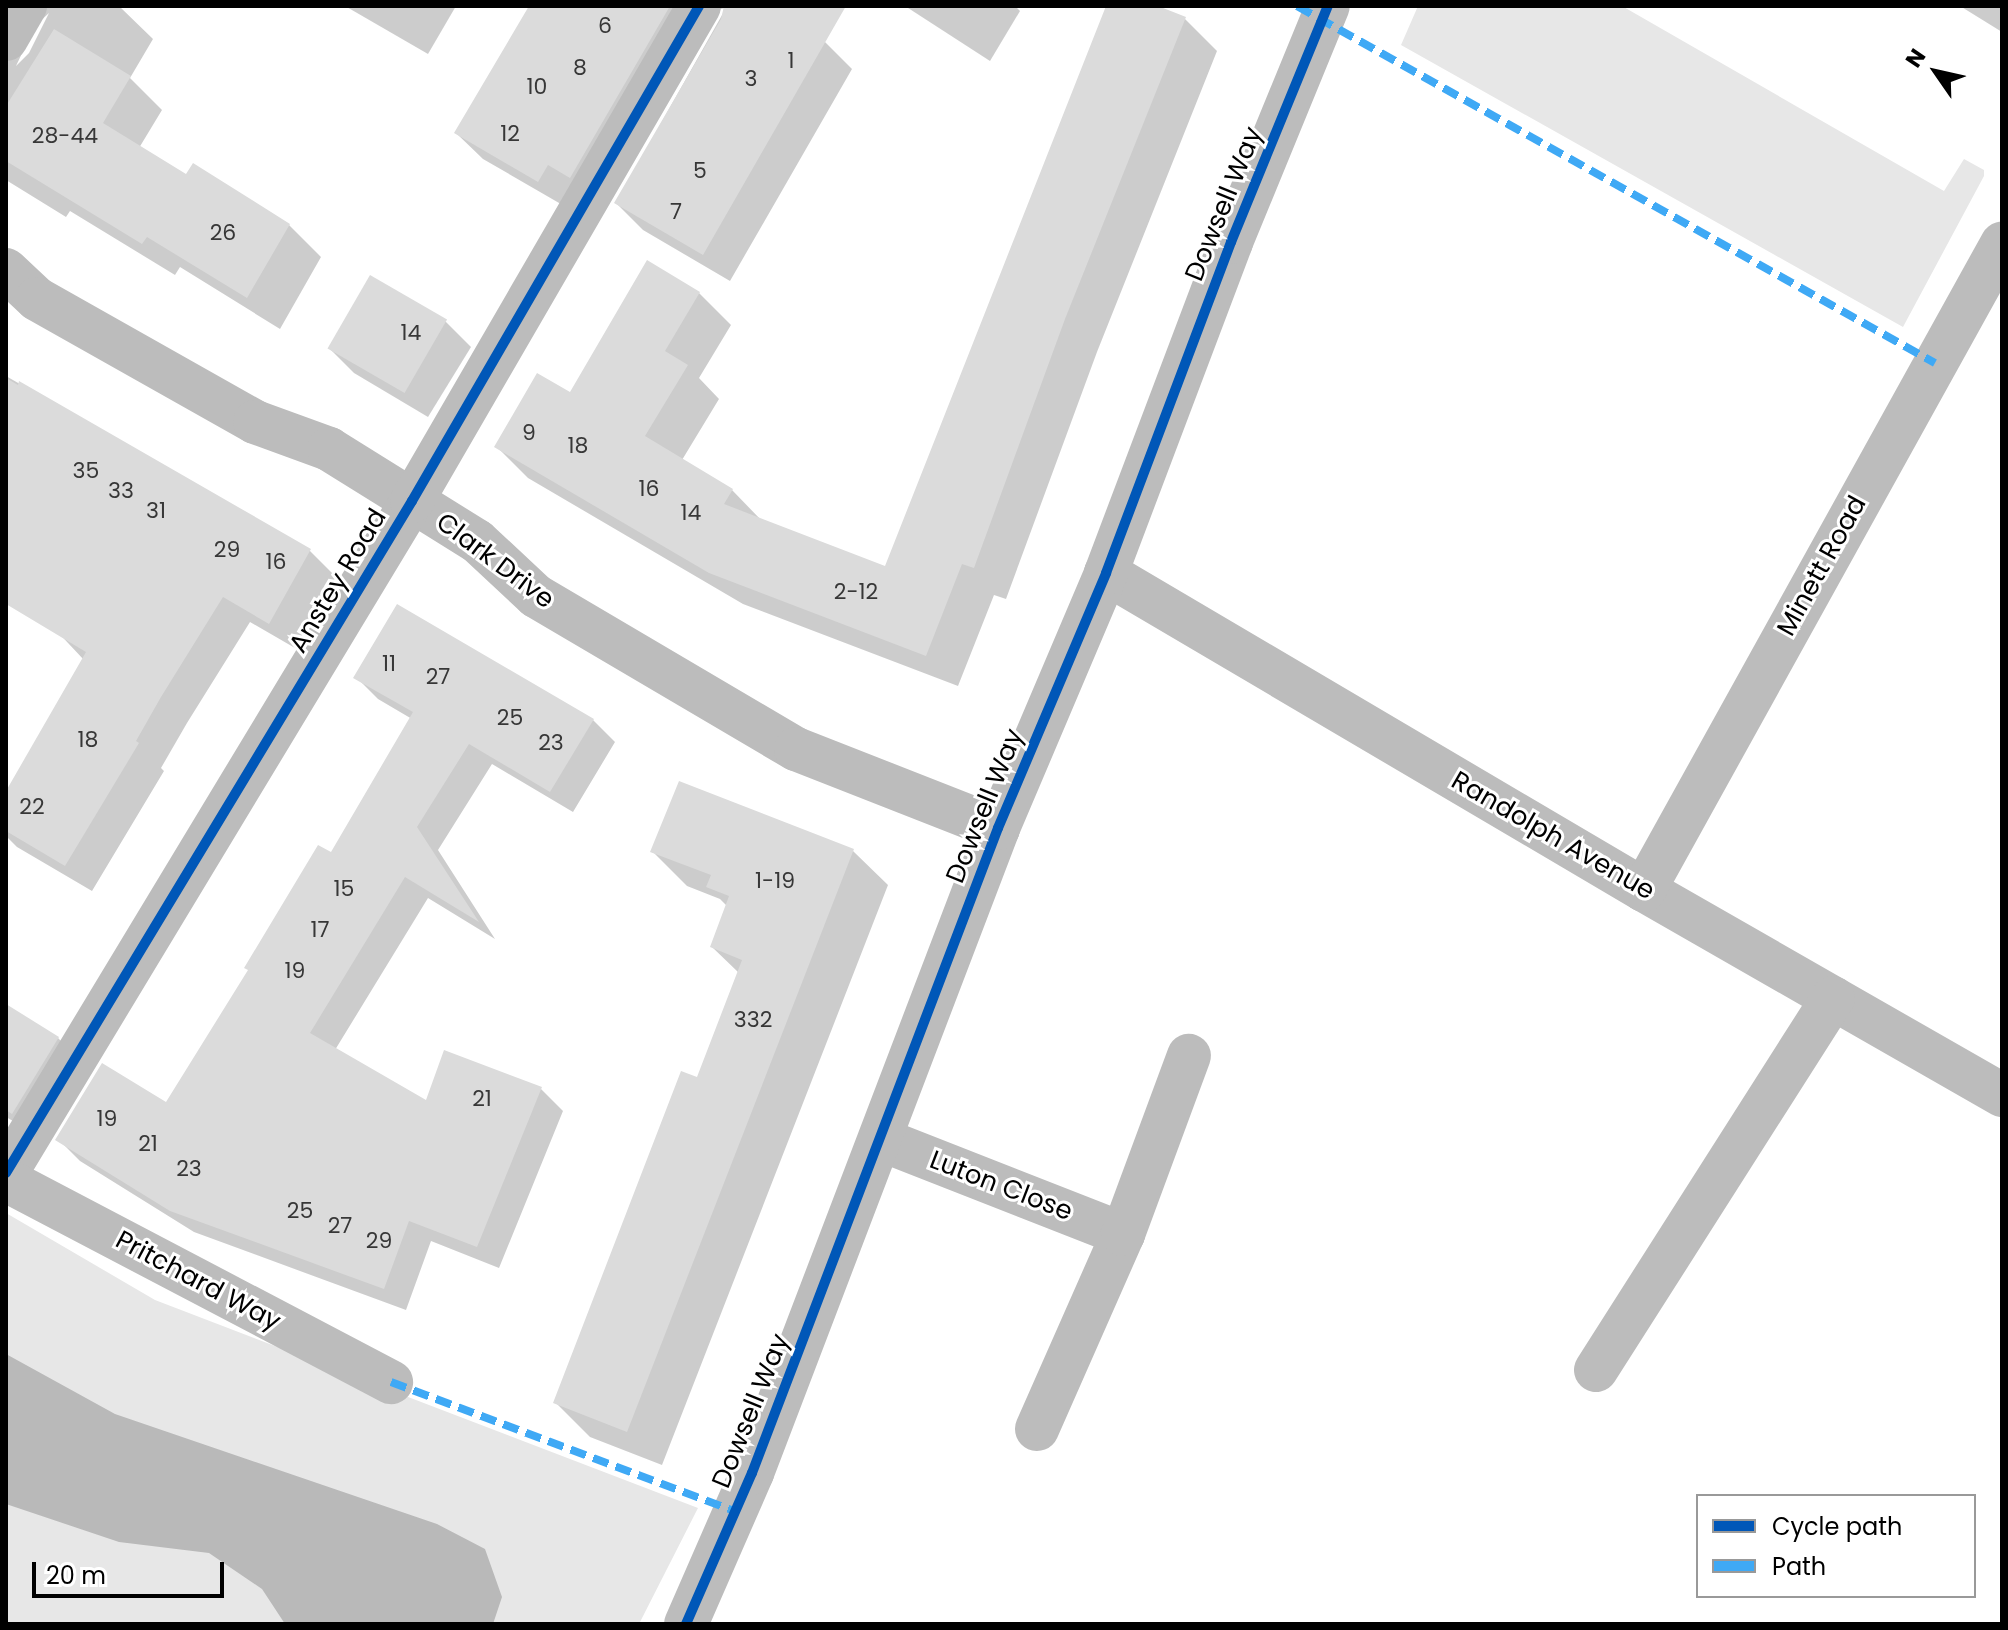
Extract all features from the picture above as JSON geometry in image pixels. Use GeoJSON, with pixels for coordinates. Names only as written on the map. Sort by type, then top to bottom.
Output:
{"type":"FeatureCollection","features":[{"type":"Feature","properties":{"kind":"street"},"geometry":{"type":"LineString","coordinates":[[6,39],[25,6]]}},
{"type":"Feature","properties":{"kind":"street","name":"Anstey Road"},"geometry":{"type":"LineString","coordinates":[[6,1173],[412,501],[699,6]]}},
{"type":"Feature","properties":{"kind":"street","name":"Dowsell Way"},"geometry":{"type":"LineString","coordinates":[[686,1624],[752,1473],[998,828],[1106,573],[1231,242],[1328,6]]}},
{"type":"Feature","properties":{"kind":"street","name":"Minett Road"},"geometry":{"type":"LineString","coordinates":[[1644,890],[2002,244]]}},
{"type":"Feature","properties":{"kind":"street","name":"Clark Drive"},"geometry":{"type":"LineString","coordinates":[[6,270],[37,299],[255,422],[329,449],[477,541],[536,596],[796,749],[998,828]]}},
{"type":"Feature","properties":{"kind":"street","name":"Randolph Avenue"},"geometry":{"type":"LineString","coordinates":[[1106,573],[1644,890],[2002,1095]]}},
{"type":"Feature","properties":{"kind":"street"},"geometry":{"type":"LineString","coordinates":[[1596,1370],[1833,998]]}},
{"type":"Feature","properties":{"kind":"street"},"geometry":{"type":"LineString","coordinates":[[1037,1429],[1123,1234],[1189,1056]]}},
{"type":"Feature","properties":{"kind":"street","name":"Luton Close"},"geometry":{"type":"LineString","coordinates":[[880,1139],[1123,1234]]}},
{"type":"Feature","properties":{"kind":"street","name":"Pritchard Way"},"geometry":{"type":"LineString","coordinates":[[6,1180],[391,1382]]}},
{"type":"Feature","properties":{"kind":"shaded area"},"geometry":{"type":"Polygon","coordinates":[[[1418,6],[1622,6],[1944,191],[1964,159],[1984,170],[1984,176],[1903,327],[1401,45],[1418,6]]]}},
{"type":"Feature","properties":{"kind":"shaded area"},"geometry":{"type":"Polygon","coordinates":[[[6,1213],[155,1300],[698,1508],[639,1624],[6,1624],[6,1213]]]}},
{"type":"Feature","properties":{"kind":"shaded area"},"geometry":{"type":"Polygon","coordinates":[[[6,1354],[115,1414],[437,1524],[485,1549],[502,1597],[493,1624],[285,1624],[262,1589],[209,1553],[119,1542],[6,1504],[6,1354]]]}},
{"type":"Feature","properties":{"kind":"building"},"geometry":{"type":"Polygon","coordinates":[[[529,6],[670,6],[570,178],[548,165],[538,182],[454,133],[529,6]]]}},
{"type":"Feature","properties":{"kind":"building"},"geometry":{"type":"Polygon","coordinates":[[[724,6],[846,6],[703,255],[614,203],[721,19],[724,6]]]}},
{"type":"Feature","properties":{"kind":"building"},"geometry":{"type":"Polygon","coordinates":[[[1106,6],[1158,6],[1186,17],[1065,319],[974,568],[962,564],[926,656],[709,573],[494,447],[537,373],[570,392],[647,260],[700,292],[665,351],[688,365],[645,436],[733,489],[724,504],[885,566],[1106,6]]]}},
{"type":"Feature","properties":{"kind":"building"},"geometry":{"type":"Polygon","coordinates":[[[54,29],[131,76],[103,123],[186,174],[193,163],[290,224],[247,298],[147,237],[142,244],[6,161],[6,106],[54,29]]]}},
{"type":"Feature","properties":{"kind":"building"},"geometry":{"type":"Polygon","coordinates":[[[370,275],[447,320],[405,393],[328,349],[370,275]]]}},
{"type":"Feature","properties":{"kind":"building"},"geometry":{"type":"Polygon","coordinates":[[[6,378],[18,385],[19,381],[311,549],[269,624],[223,597],[161,697],[136,741],[139,743],[65,866],[6,831],[6,791],[86,652],[6,604],[6,378]]]}},
{"type":"Feature","properties":{"kind":"building"},"geometry":{"type":"Polygon","coordinates":[[[397,604],[594,719],[550,792],[469,744],[417,827],[479,922],[405,877],[310,1033],[426,1100],[444,1050],[542,1087],[477,1247],[409,1221],[384,1289],[170,1211],[55,1140],[102,1063],[166,1102],[248,970],[244,968],[318,845],[331,852],[413,712],[353,678],[397,604]]]}},
{"type":"Feature","properties":{"kind":"building"},"geometry":{"type":"Polygon","coordinates":[[[679,781],[854,849],[627,1432],[553,1403],[681,1071],[697,1077],[742,960],[710,947],[729,896],[706,887],[711,875],[650,852],[679,781]]]}},
{"type":"Feature","properties":{"kind":"building"},"geometry":{"type":"Polygon","coordinates":[[[6,1004],[59,1037],[12,1114],[6,1110],[6,1004]]]}},
{"type":"Feature","properties":{"kind":"marked path"},"geometry":{"type":"LineString","coordinates":[[1297,6],[1935,363]]}},
{"type":"Feature","properties":{"kind":"marked path"},"geometry":{"type":"LineString","coordinates":[[391,1382],[735,1511]]}},
{"type":"Feature","properties":{"kind":"cycle path"},"geometry":{"type":"LineString","coordinates":[[6,1173],[412,501],[699,6]]}},
{"type":"Feature","properties":{"kind":"cycle path"},"geometry":{"type":"LineString","coordinates":[[686,1624],[752,1473],[998,828],[1106,573],[1231,242],[1328,6]]}}]}
